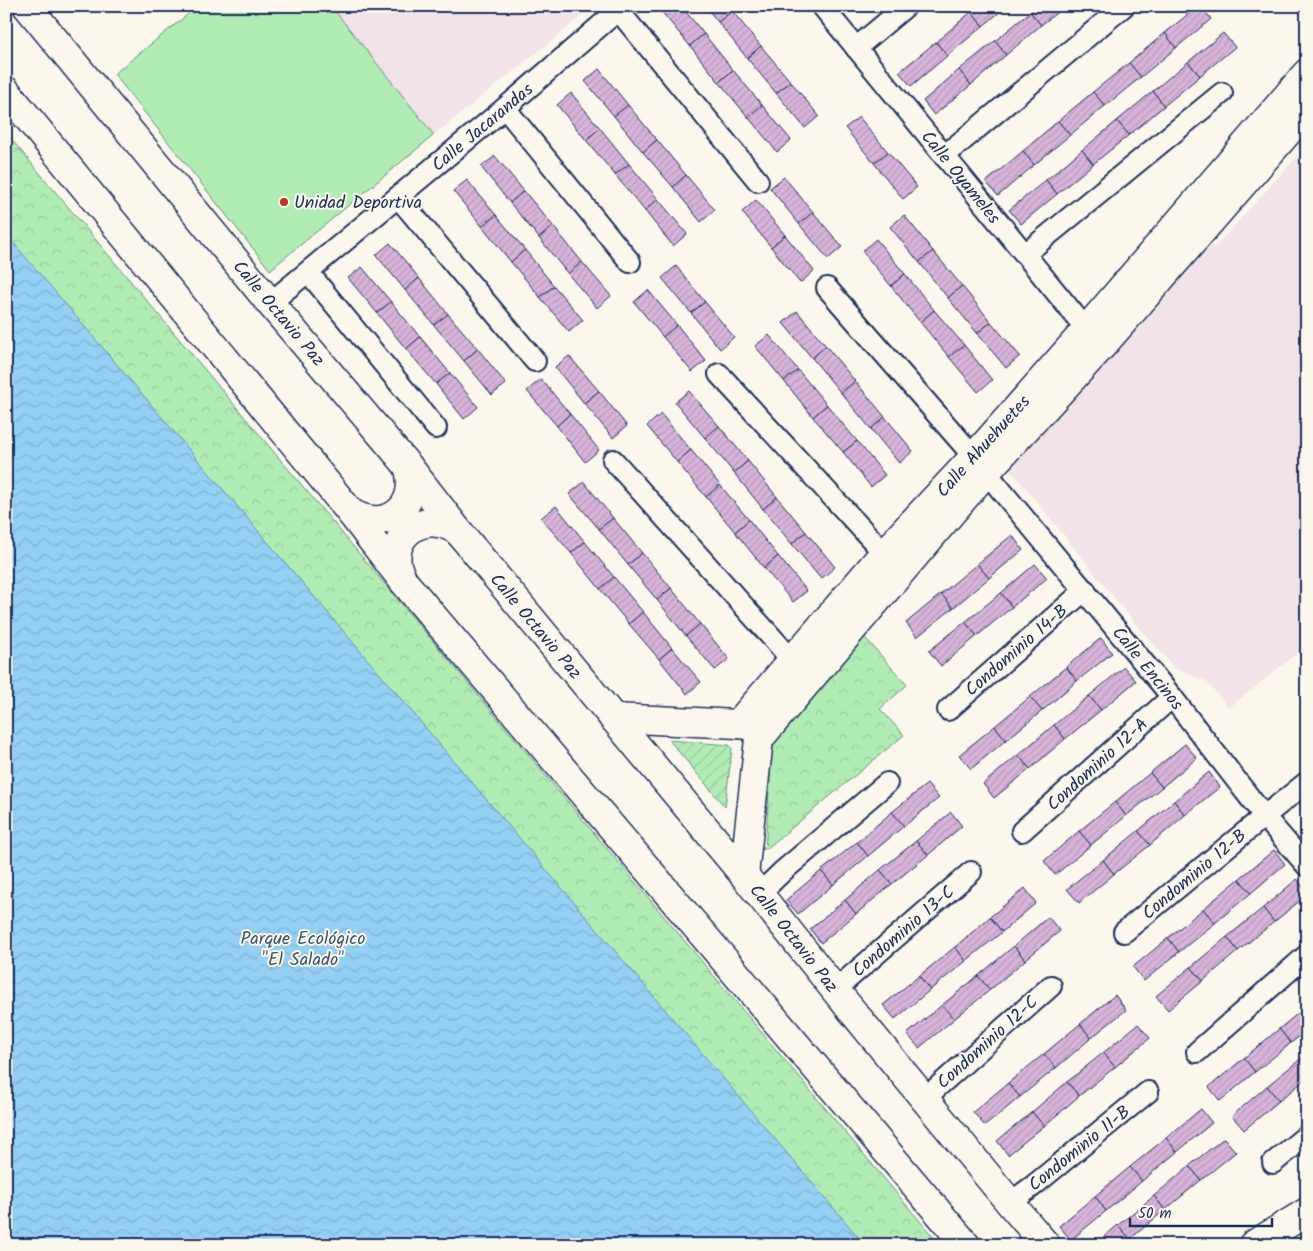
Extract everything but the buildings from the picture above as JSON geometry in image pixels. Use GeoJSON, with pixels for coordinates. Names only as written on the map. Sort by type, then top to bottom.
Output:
{"type":"FeatureCollection","features":[{"type":"Feature","properties":{"kind":"street","name":"Calle Octavio Paz"},"geometry":{"type":"LineString","coordinates":[[27,6],[270,303],[408,466],[459,532],[752,884],[835,990],[1046,1245]]}},
{"type":"Feature","properties":{"kind":"street","name":"Calle Oyameles"},"geometry":{"type":"LineString","coordinates":[[822,6],[1094,338]]}},
{"type":"Feature","properties":{"kind":"street"},"geometry":{"type":"LineString","coordinates":[[856,48],[906,6]]}},
{"type":"Feature","properties":{"kind":"street"},"geometry":{"type":"LineString","coordinates":[[944,156],[1124,6]]}},
{"type":"Feature","properties":{"kind":"street","name":"Calle Jacarandas"},"geometry":{"type":"LineString","coordinates":[[270,303],[505,108],[620,8]]}},
{"type":"Feature","properties":{"kind":"street"},"geometry":{"type":"LineString","coordinates":[[620,8],[758,181]]}},
{"type":"Feature","properties":{"kind":"street","name":"Calle Ahuehuetes"},"geometry":{"type":"LineString","coordinates":[[1094,338],[1307,73]]}},
{"type":"Feature","properties":{"kind":"street"},"geometry":{"type":"LineString","coordinates":[[6,91],[351,513],[404,582],[966,1245]]}},
{"type":"Feature","properties":{"kind":"street"},"geometry":{"type":"LineString","coordinates":[[1025,254],[1222,93]]}},
{"type":"Feature","properties":{"kind":"street"},"geometry":{"type":"LineString","coordinates":[[505,108],[630,262]]}},
{"type":"Feature","properties":{"kind":"street","name":"Calle Ahuehuetes"},"geometry":{"type":"LineString","coordinates":[[759,740],[980,464],[1094,338],[1307,110]]}},
{"type":"Feature","properties":{"kind":"street"},"geometry":{"type":"LineString","coordinates":[[398,197],[534,361]]}},
{"type":"Feature","properties":{"kind":"street"},"geometry":{"type":"LineString","coordinates":[[308,272],[436,428]]}},
{"type":"Feature","properties":{"kind":"street","name":"Calle Encinos"},"geometry":{"type":"LineString","coordinates":[[828,288],[980,464],[1085,590],[1264,816],[1307,866]]}},
{"type":"Feature","properties":{"kind":"street"},"geometry":{"type":"LineString","coordinates":[[719,374],[884,553]]}},
{"type":"Feature","properties":{"kind":"street"},"geometry":{"type":"LineString","coordinates":[[613,460],[792,660]]}},
{"type":"Feature","properties":{"kind":"street","name":"Calle Ahuehuetes"},"geometry":{"type":"LineString","coordinates":[[738,724],[884,553],[980,464]]}},
{"type":"Feature","properties":{"kind":"street"},"geometry":{"type":"LineString","coordinates":[[351,513],[370,521],[391,517],[400,511],[406,503],[412,485],[408,466]]}},
{"type":"Feature","properties":{"kind":"street"},"geometry":{"type":"LineString","coordinates":[[404,582],[399,574],[396,556],[402,538],[409,531],[424,523],[434,522],[451,526],[459,532]]}},
{"type":"Feature","properties":{"kind":"street","name":"Condominio 14-B"},"geometry":{"type":"LineString","coordinates":[[948,710],[1085,590]]}},
{"type":"Feature","properties":{"kind":"street","name":"Condominio 12-A"},"geometry":{"type":"LineString","coordinates":[[1022,831],[1172,698]]}},
{"type":"Feature","properties":{"kind":"street"},"geometry":{"type":"LineString","coordinates":[[613,718],[738,724],[749,725],[754,728],[759,740],[752,884],[783,871],[887,783]]}},
{"type":"Feature","properties":{"kind":"street","name":"Condominio 12-B"},"geometry":{"type":"LineString","coordinates":[[1124,932],[1307,782]]}},
{"type":"Feature","properties":{"kind":"street","name":"Condominio 13-C"},"geometry":{"type":"LineString","coordinates":[[835,990],[971,872]]}},
{"type":"Feature","properties":{"kind":"street"},"geometry":{"type":"LineString","coordinates":[[1197,1052],[1307,955]]}},
{"type":"Feature","properties":{"kind":"street","name":"Condominio 12-C"},"geometry":{"type":"LineString","coordinates":[[924,1099],[1050,986]]}},
{"type":"Feature","properties":{"kind":"street","name":"Condominio 11-B"},"geometry":{"type":"LineString","coordinates":[[1010,1203],[1148,1092]]}},
{"type":"Feature","properties":{"kind":"street"},"geometry":{"type":"LineString","coordinates":[[1273,1163],[1307,1135]]}},
{"type":"Feature","properties":{"kind":"street"},"geometry":{"type":"LineString","coordinates":[[1253,1245],[1307,1212]]}},
{"type":"Feature","properties":{"kind":"shaded area"},"geometry":{"type":"Polygon","coordinates":[[[331,6],[592,6],[434,135],[331,6]]]}},
{"type":"Feature","properties":{"kind":"shaded area"},"geometry":{"type":"Polygon","coordinates":[[[1307,146],[1307,645],[1229,708],[1207,682],[1175,668],[1136,624],[1007,465],[1205,242],[1215,247],[1307,146]]]}},
{"type":"Feature","properties":{"kind":"green space","name":"Unidad Deportiva"},"geometry":{"type":"Polygon","coordinates":[[[198,6],[331,6],[434,135],[270,270],[114,74],[198,6]]]}},
{"type":"Feature","properties":{"kind":"green space","name":"Parque Ecológico \"El Salado\""},"geometry":{"type":"Polygon","coordinates":[[[6,133],[940,1245],[6,1245],[6,133]]]}},
{"type":"Feature","properties":{"kind":"green space"},"geometry":{"type":"Polygon","coordinates":[[[861,633],[907,685],[880,709],[904,735],[765,850],[773,734],[861,633]]]}},
{"type":"Feature","properties":{"kind":"green space"},"geometry":{"type":"Polygon","coordinates":[[[669,740],[729,745],[732,748],[725,807],[669,740]]]}},
{"type":"Feature","properties":{"kind":"water","name":"Parque Ecológico \"El Salado\""},"geometry":{"type":"Polygon","coordinates":[[[6,234],[865,1245],[6,1245],[6,234]]]}},
{"type":"Feature","properties":{"kind":"place","name":"Unidad Deportiva"},"geometry":{"type":"Point","coordinates":[284,202]}}]}
